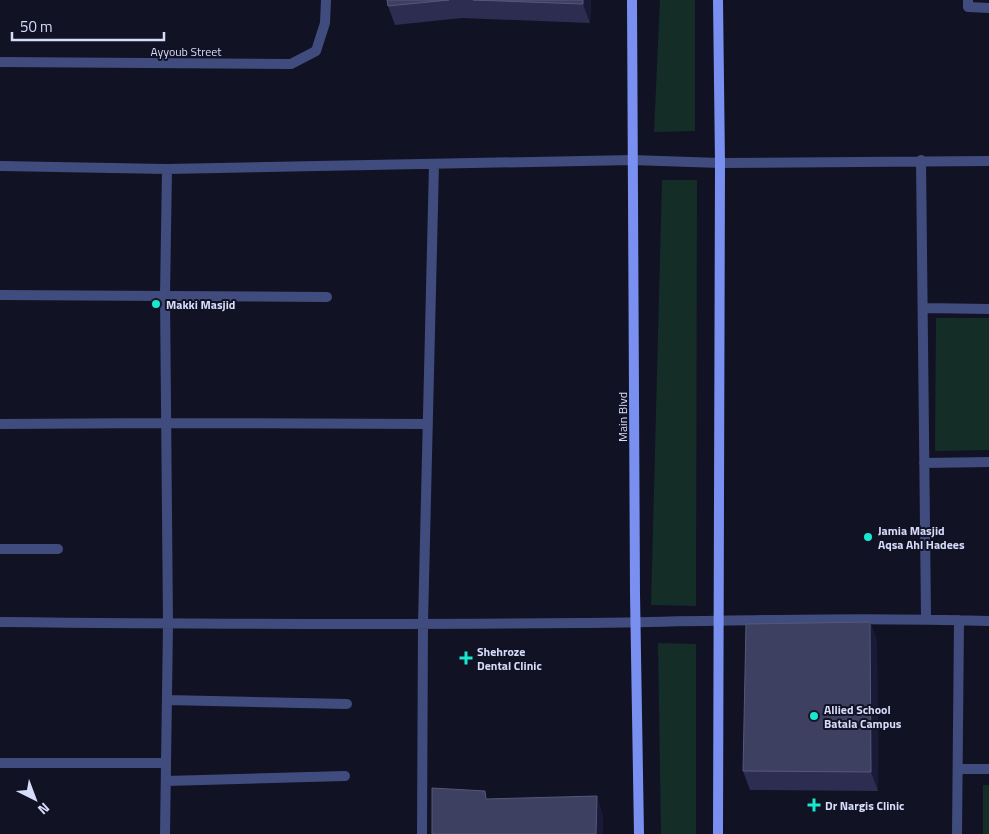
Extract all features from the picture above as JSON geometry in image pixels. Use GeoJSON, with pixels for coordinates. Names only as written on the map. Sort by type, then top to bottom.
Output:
{"type":"FeatureCollection","features":[{"type":"Feature","properties":{"kind":"main road","name":"Main Blvd"},"geometry":{"type":"LineString","coordinates":[[632,0],[639,834]]}},
{"type":"Feature","properties":{"kind":"main road"},"geometry":{"type":"LineString","coordinates":[[718,0],[720,163],[718,834]]}},
{"type":"Feature","properties":{"kind":"street","name":"Ayyoub Street"},"geometry":{"type":"LineString","coordinates":[[0,62],[291,64],[316,51],[324,23],[326,0]]}},
{"type":"Feature","properties":{"kind":"street"},"geometry":{"type":"LineString","coordinates":[[968,0],[968,8],[989,8]]}},
{"type":"Feature","properties":{"kind":"street"},"geometry":{"type":"LineString","coordinates":[[0,166],[167,169],[632,160],[720,163],[920,160],[989,161]]}},
{"type":"Feature","properties":{"kind":"street"},"geometry":{"type":"LineString","coordinates":[[920,160],[926,618]]}},
{"type":"Feature","properties":{"kind":"street"},"geometry":{"type":"LineString","coordinates":[[422,834],[423,623],[434,164]]}},
{"type":"Feature","properties":{"kind":"street"},"geometry":{"type":"LineString","coordinates":[[165,834],[168,624],[167,169]]}},
{"type":"Feature","properties":{"kind":"street"},"geometry":{"type":"LineString","coordinates":[[0,295],[327,297]]}},
{"type":"Feature","properties":{"kind":"street"},"geometry":{"type":"LineString","coordinates":[[923,308],[989,309]]}},
{"type":"Feature","properties":{"kind":"street"},"geometry":{"type":"LineString","coordinates":[[0,424],[428,424]]}},
{"type":"Feature","properties":{"kind":"street"},"geometry":{"type":"LineString","coordinates":[[924,463],[989,462]]}},
{"type":"Feature","properties":{"kind":"street"},"geometry":{"type":"LineString","coordinates":[[0,549],[58,548]]}},
{"type":"Feature","properties":{"kind":"street"},"geometry":{"type":"LineString","coordinates":[[0,622],[168,624],[423,623],[926,618],[989,621]]}},
{"type":"Feature","properties":{"kind":"street"},"geometry":{"type":"LineString","coordinates":[[957,834],[960,620]]}},
{"type":"Feature","properties":{"kind":"street"},"geometry":{"type":"LineString","coordinates":[[167,700],[347,704]]}},
{"type":"Feature","properties":{"kind":"street"},"geometry":{"type":"LineString","coordinates":[[0,763],[166,763]]}},
{"type":"Feature","properties":{"kind":"street"},"geometry":{"type":"LineString","coordinates":[[958,769],[989,769]]}},
{"type":"Feature","properties":{"kind":"street"},"geometry":{"type":"LineString","coordinates":[[166,781],[345,776]]}},
{"type":"Feature","properties":{"kind":"green space"},"geometry":{"type":"Polygon","coordinates":[[[660,0],[695,0],[695,131],[654,132],[660,0]]]}},
{"type":"Feature","properties":{"kind":"green space"},"geometry":{"type":"Polygon","coordinates":[[[662,180],[697,180],[696,606],[651,605],[662,180]]]}},
{"type":"Feature","properties":{"kind":"green space"},"geometry":{"type":"Polygon","coordinates":[[[936,318],[989,318],[989,450],[935,451],[936,318]]]}},
{"type":"Feature","properties":{"kind":"green space"},"geometry":{"type":"Polygon","coordinates":[[[658,643],[696,644],[696,834],[661,834],[658,643]]]}},
{"type":"Feature","properties":{"kind":"green space"},"geometry":{"type":"Polygon","coordinates":[[[983,785],[989,785],[989,834],[983,834],[983,785]]]}},
{"type":"Feature","properties":{"kind":"building"},"geometry":{"type":"Polygon","coordinates":[[[387,0],[449,0],[388,6],[387,0]]]}},
{"type":"Feature","properties":{"kind":"building"},"geometry":{"type":"Polygon","coordinates":[[[473,0],[583,0],[583,4],[473,0]]]}},
{"type":"Feature","properties":{"kind":"building","name":"Allied School Batala Campus"},"geometry":{"type":"Polygon","coordinates":[[[870,622],[871,772],[743,771],[746,624],[870,622]]]}},
{"type":"Feature","properties":{"kind":"building"},"geometry":{"type":"Polygon","coordinates":[[[432,788],[485,791],[486,799],[597,796],[596,834],[432,834],[432,788]]]}},
{"type":"Feature","properties":{"kind":"place","name":"Makki Masjid"},"geometry":{"type":"Point","coordinates":[156,304]}},
{"type":"Feature","properties":{"kind":"place","name":"Jamia Masjid Aqsa Ahl Hadees"},"geometry":{"type":"Point","coordinates":[868,537]}},
{"type":"Feature","properties":{"kind":"place","name":"Shehroze Dental Clinic"},"geometry":{"type":"Point","coordinates":[466,658]}},
{"type":"Feature","properties":{"kind":"place","name":"Allied School Batala Campus"},"geometry":{"type":"Point","coordinates":[814,716]}},
{"type":"Feature","properties":{"kind":"place","name":"Dr Nargis Clinic"},"geometry":{"type":"Point","coordinates":[814,805]}}]}
